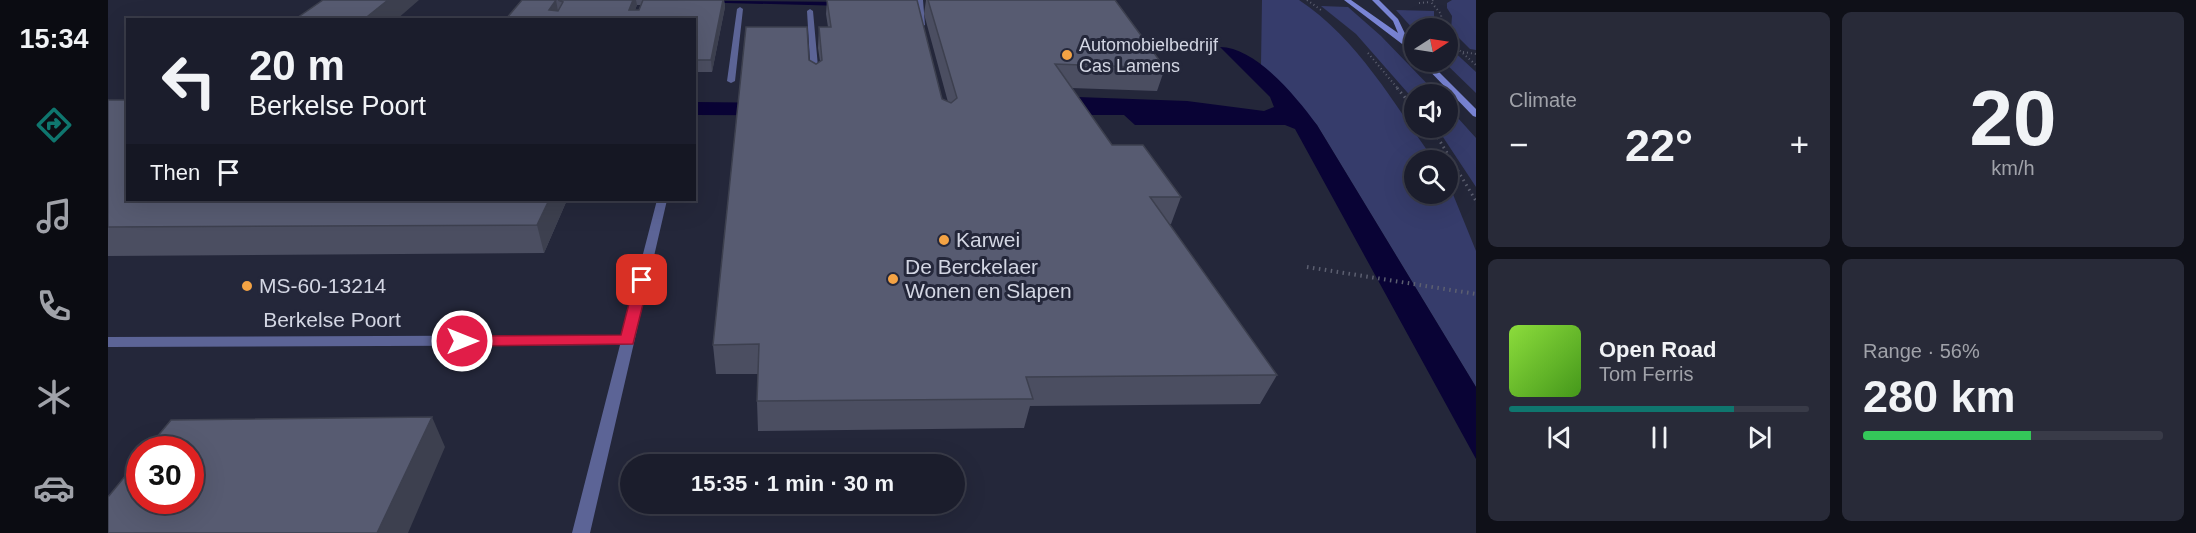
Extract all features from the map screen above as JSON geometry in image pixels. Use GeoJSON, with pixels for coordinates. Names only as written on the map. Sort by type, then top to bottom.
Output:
{"type":"FeatureCollection","features":[{"type":"Feature","properties":{"kind":"main road"},"geometry":{"type":"LineString","coordinates":[[1347,0],[1404,41]]}},
{"type":"Feature","properties":{"kind":"main road"},"geometry":{"type":"LineString","coordinates":[[1375,0],[1396,20],[1404,38]]}},
{"type":"Feature","properties":{"kind":"main road"},"geometry":{"type":"LineString","coordinates":[[1435,72],[1476,114]]}},
{"type":"Feature","properties":{"kind":"street"},"geometry":{"type":"LineString","coordinates":[[920,0],[919,15],[924,36]]}},
{"type":"Feature","properties":{"kind":"street"},"geometry":{"type":"LineString","coordinates":[[731,81],[740,9]]}},
{"type":"Feature","properties":{"kind":"street"},"geometry":{"type":"LineString","coordinates":[[810,11],[815,82]]}},
{"type":"Feature","properties":{"kind":"street"},"geometry":{"type":"LineString","coordinates":[[580,533],[662,201]]}},
{"type":"Feature","properties":{"kind":"street","name":"Berkelse Poort"},"geometry":{"type":"LineString","coordinates":[[108,342],[627,340]]}},
{"type":"Feature","properties":{"kind":"path"},"geometry":{"type":"LineString","coordinates":[[1307,0],[1325,14]]}},
{"type":"Feature","properties":{"kind":"path"},"geometry":{"type":"LineString","coordinates":[[1433,0],[1431,2],[1441,14],[1441,18]]}},
{"type":"Feature","properties":{"kind":"path"},"geometry":{"type":"LineString","coordinates":[[1458,49],[1476,65]]}},
{"type":"Feature","properties":{"kind":"path"},"geometry":{"type":"LineString","coordinates":[[1365,50],[1404,96]]}},
{"type":"Feature","properties":{"kind":"path"},"geometry":{"type":"LineString","coordinates":[[1462,52],[1476,54]]}},
{"type":"Feature","properties":{"kind":"path"},"geometry":{"type":"LineString","coordinates":[[1438,138],[1476,201]]}},
{"type":"Feature","properties":{"kind":"path"},"geometry":{"type":"LineString","coordinates":[[1307,267],[1476,294]]}},
{"type":"Feature","properties":{"kind":"shaded area"},"geometry":{"type":"Polygon","coordinates":[[[613,0],[848,2],[926,116],[696,115],[696,102],[904,104],[846,6],[613,0]]]}},
{"type":"Feature","properties":{"kind":"shaded area"},"geometry":{"type":"Polygon","coordinates":[[[1262,0],[1299,0],[1339,33],[1374,74],[1404,117],[1404,138],[1419,138],[1427,150],[1404,150],[1404,204],[1457,204],[1476,251],[1476,387],[1317,125],[1261,65],[1262,0]]]}},
{"type":"Feature","properties":{"kind":"shaded area"},"geometry":{"type":"Polygon","coordinates":[[[1452,0],[1476,0],[1476,50],[1470,49],[1458,37],[1458,18],[1452,18],[1447,3],[1452,0]]]}},
{"type":"Feature","properties":{"kind":"shaded area"},"geometry":{"type":"Polygon","coordinates":[[[1321,6],[1348,7],[1404,60],[1404,72],[1416,72],[1427,84],[1404,84],[1404,89],[1356,34],[1321,6]]]}},
{"type":"Feature","properties":{"kind":"shaded area"},"geometry":{"type":"Polygon","coordinates":[[[1396,10],[1434,11],[1434,18],[1404,19],[1396,10]]]}},
{"type":"Feature","properties":{"kind":"shaded area"},"geometry":{"type":"Polygon","coordinates":[[[1220,47],[1234,49],[1248,55],[1261,65],[1287,88],[1317,125],[1476,387],[1476,459],[1295,129],[1285,125],[1135,125],[1124,115],[972,115],[964,93],[1187,101],[1264,111],[1274,107],[1270,97],[1220,47]]]}},
{"type":"Feature","properties":{"kind":"shaded area"},"geometry":{"type":"Polygon","coordinates":[[[1458,55],[1476,72],[1476,93],[1454,72],[1458,72],[1458,55]]]}},
{"type":"Feature","properties":{"kind":"shaded area"},"geometry":{"type":"Polygon","coordinates":[[[1458,118],[1476,138],[1476,187],[1458,160],[1458,150],[1452,150],[1444,138],[1458,138],[1458,118]]]}},
{"type":"Feature","properties":{"kind":"building"},"geometry":{"type":"Polygon","coordinates":[[[323,0],[388,0],[366,18],[297,18],[323,0]]]}},
{"type":"Feature","properties":{"kind":"building"},"geometry":{"type":"Polygon","coordinates":[[[522,0],[556,0],[549,10],[558,11],[563,2],[558,0],[633,0],[629,10],[639,10],[643,0],[723,0],[711,60],[696,60],[696,18],[507,18],[522,0]]]}},
{"type":"Feature","properties":{"kind":"building"},"geometry":{"type":"Polygon","coordinates":[[[827,0],[917,0],[942,99],[951,103],[957,98],[928,0],[1115,0],[1165,68],[1055,64],[1112,145],[1143,145],[1181,197],[1150,197],[1277,375],[1026,377],[1033,399],[757,401],[759,344],[713,345],[746,27],[807,27],[809,60],[816,64],[822,60],[819,27],[831,27],[827,0]]]}},
{"type":"Feature","properties":{"kind":"building"},"geometry":{"type":"Polygon","coordinates":[[[108,100],[126,100],[126,201],[549,201],[537,225],[108,227],[108,100]]]}},
{"type":"Feature","properties":{"kind":"building"},"geometry":{"type":"Polygon","coordinates":[[[432,417],[377,533],[108,533],[108,497],[126,475],[126,514],[204,514],[204,436],[158,436],[171,420],[432,417]]]}},
{"type":"Feature","properties":{"kind":"place","name":"Automobielbedrijf Cas Lamens"},"geometry":{"type":"Point","coordinates":[1067,55]}},
{"type":"Feature","properties":{"kind":"place","name":"Karwei"},"geometry":{"type":"Point","coordinates":[944,240]}},
{"type":"Feature","properties":{"kind":"place","name":"De Berckelaer Wonen en Slapen"},"geometry":{"type":"Point","coordinates":[893,279]}},
{"type":"Feature","properties":{"kind":"place","name":"MS-60-13214"},"geometry":{"type":"Point","coordinates":[247,286]}},
{"type":"Feature","properties":{"kind":"route"},"geometry":{"type":"LineString","coordinates":[[462,341],[627,340],[642,280]]}}]}
